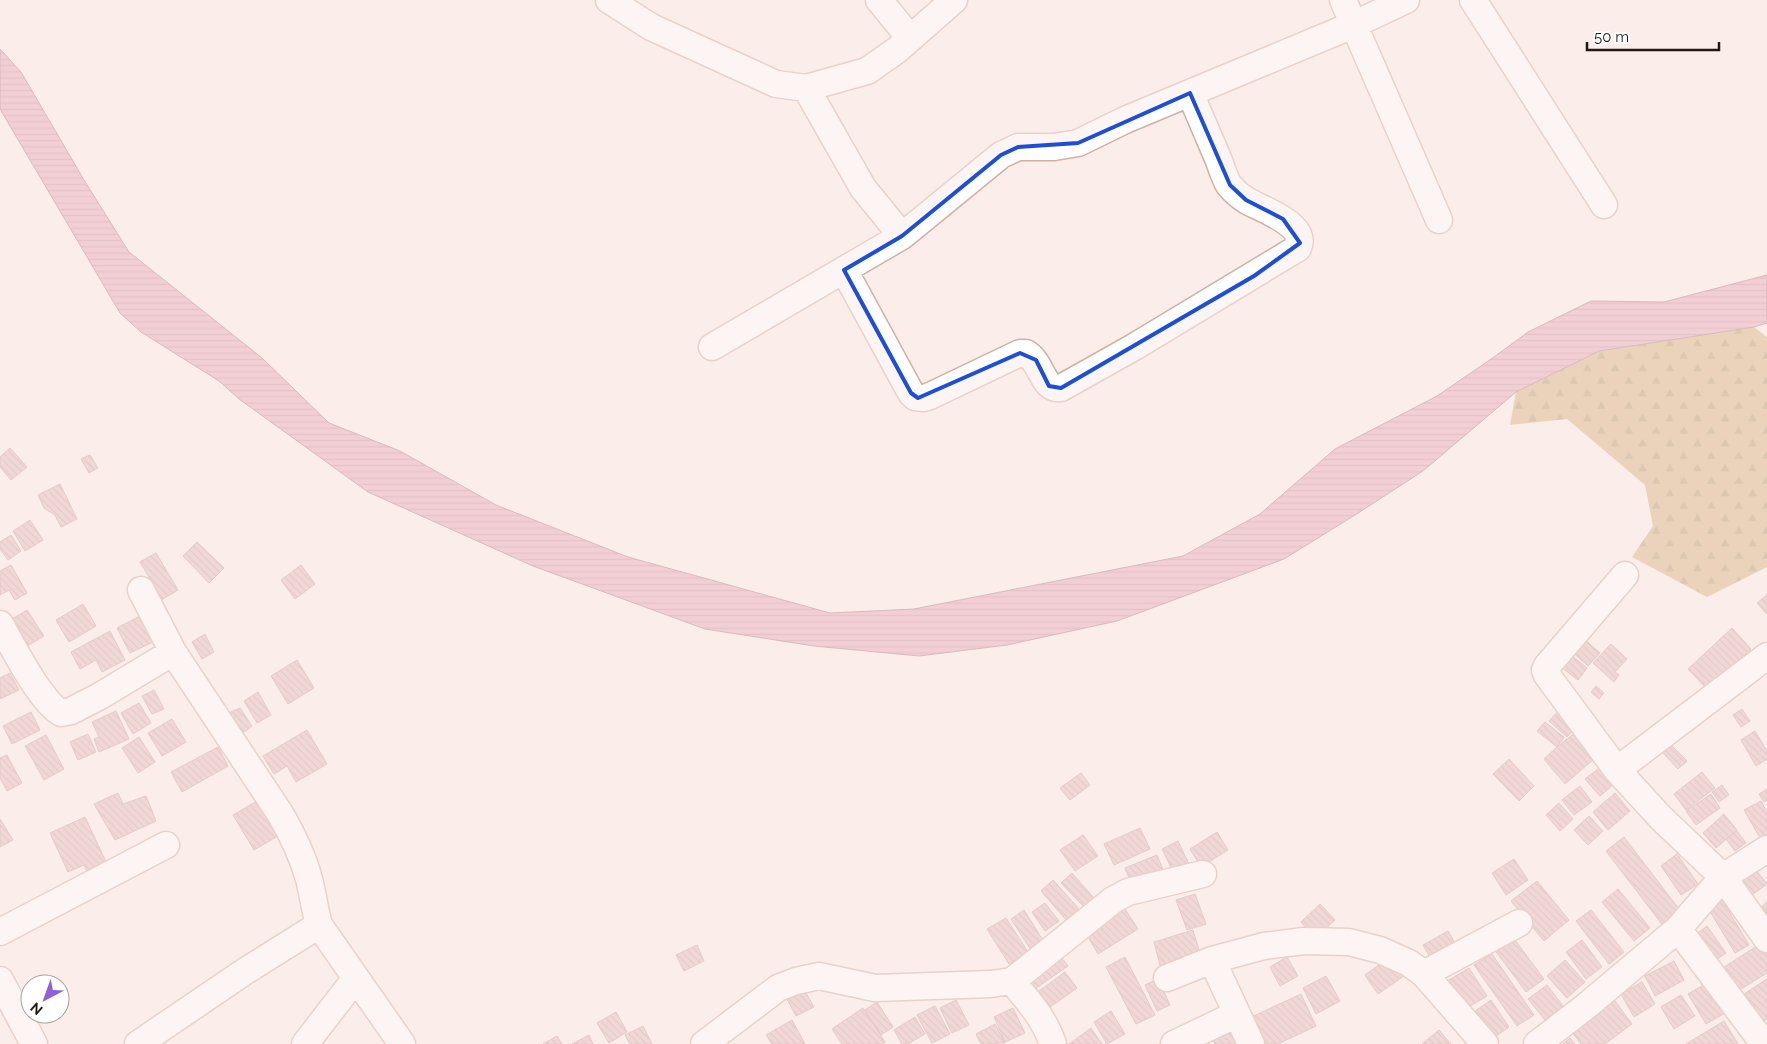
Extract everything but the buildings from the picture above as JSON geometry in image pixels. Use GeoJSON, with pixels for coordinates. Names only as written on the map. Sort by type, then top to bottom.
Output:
{"type":"FeatureCollection","features":[{"type":"Feature","properties":{"kind":"street"},"geometry":{"type":"LineString","coordinates":[[609,0],[651,27],[776,84],[806,88],[867,71]]}},
{"type":"Feature","properties":{"kind":"street"},"geometry":{"type":"LineString","coordinates":[[879,0],[910,38]]}},
{"type":"Feature","properties":{"kind":"street"},"geometry":{"type":"LineString","coordinates":[[822,117],[867,71],[897,50],[954,0]]}},
{"type":"Feature","properties":{"kind":"street"},"geometry":{"type":"LineString","coordinates":[[1343,0],[1439,220]]}},
{"type":"Feature","properties":{"kind":"street"},"geometry":{"type":"LineString","coordinates":[[712,347],[902,236],[1001,156],[1018,147],[1078,143],[1125,120],[1354,25],[1406,0]]}},
{"type":"Feature","properties":{"kind":"street"},"geometry":{"type":"LineString","coordinates":[[1474,0],[1604,205]]}},
{"type":"Feature","properties":{"kind":"street"},"geometry":{"type":"LineString","coordinates":[[806,88],[863,188],[902,236]]}},
{"type":"Feature","properties":{"kind":"street"},"geometry":{"type":"LineString","coordinates":[[844,270],[911,393],[915,397],[924,398],[930,396],[1020,353],[1026,353],[1036,360],[1050,386],[1055,389],[1061,388],[1254,276],[1298,248],[1300,243],[1294,229],[1265,208],[1246,200],[1230,185],[1190,92]]}},
{"type":"Feature","properties":{"kind":"street"},"geometry":{"type":"LineString","coordinates":[[1625,574],[1545,670],[1617,770],[1661,818],[1723,877],[1767,939]]}},
{"type":"Feature","properties":{"kind":"street"},"geometry":{"type":"LineString","coordinates":[[141,590],[173,652],[281,815],[295,840],[310,880],[314,905],[320,925],[402,1044]]}},
{"type":"Feature","properties":{"kind":"street"},"geometry":{"type":"LineString","coordinates":[[2,632],[33,681],[56,710],[61,713],[72,712],[173,652]]}},
{"type":"Feature","properties":{"kind":"street"},"geometry":{"type":"LineString","coordinates":[[1617,770],[1767,656]]}},
{"type":"Feature","properties":{"kind":"street"},"geometry":{"type":"LineString","coordinates":[[0,932],[166,845]]}},
{"type":"Feature","properties":{"kind":"street"},"geometry":{"type":"LineString","coordinates":[[1537,1044],[1678,929],[1723,877],[1767,849]]}},
{"type":"Feature","properties":{"kind":"street"},"geometry":{"type":"LineString","coordinates":[[704,1044],[778,988],[796,981],[818,976],[875,988],[991,984],[1012,981],[1113,900],[1128,892],[1203,874]]}},
{"type":"Feature","properties":{"kind":"street"},"geometry":{"type":"LineString","coordinates":[[1424,974],[1519,923]]}},
{"type":"Feature","properties":{"kind":"street"},"geometry":{"type":"LineString","coordinates":[[138,1044],[244,972],[320,925]]}},
{"type":"Feature","properties":{"kind":"street"},"geometry":{"type":"LineString","coordinates":[[1678,929],[1764,1040]]}},
{"type":"Feature","properties":{"kind":"street"},"geometry":{"type":"LineString","coordinates":[[1167,978],[1212,960],[1264,946],[1304,941],[1349,942],[1380,950],[1409,963],[1424,974],[1485,1044]]}},
{"type":"Feature","properties":{"kind":"street"},"geometry":{"type":"LineString","coordinates":[[1212,960],[1251,1044]]}},
{"type":"Feature","properties":{"kind":"street"},"geometry":{"type":"LineString","coordinates":[[305,1044],[356,978]]}},
{"type":"Feature","properties":{"kind":"street"},"geometry":{"type":"LineString","coordinates":[[0,980],[34,1044]]}},
{"type":"Feature","properties":{"kind":"street"},"geometry":{"type":"LineString","coordinates":[[1012,981],[1037,1012],[1053,1044]]}},
{"type":"Feature","properties":{"kind":"street"},"geometry":{"type":"LineString","coordinates":[[1174,1044],[1236,1014]]}},
{"type":"Feature","properties":{"kind":"highlighted area"},"geometry":{"type":"Polygon","coordinates":[[[1190,93],[1230,185],[1246,200],[1283,219],[1300,243],[1254,276],[1061,388],[1049,386],[1036,360],[1020,353],[918,398],[911,393],[844,270],[902,236],[1001,155],[1018,147],[1078,143],[1190,93]]]}},
{"type":"Feature","properties":{"kind":"green space"},"geometry":{"type":"Polygon","coordinates":[[[1754,327],[1767,337],[1767,567],[1707,597],[1632,557],[1653,526],[1645,485],[1567,419],[1510,425],[1516,392],[1599,351],[1754,327]]]}},
{"type":"Feature","properties":{"kind":"shaded area"},"geometry":{"type":"Polygon","coordinates":[[[0,49],[21,72],[84,180],[129,252],[262,358],[329,423],[400,451],[496,505],[628,557],[830,613],[914,609],[1183,556],[1260,514],[1335,449],[1437,396],[1528,332],[1591,301],[1664,302],[1767,275],[1767,323],[1754,327],[1599,351],[1516,392],[1423,471],[1284,559],[1117,621],[1007,645],[919,656],[814,646],[705,629],[533,566],[368,492],[239,399],[219,381],[141,332],[120,313],[0,109],[0,49]]]}}]}
